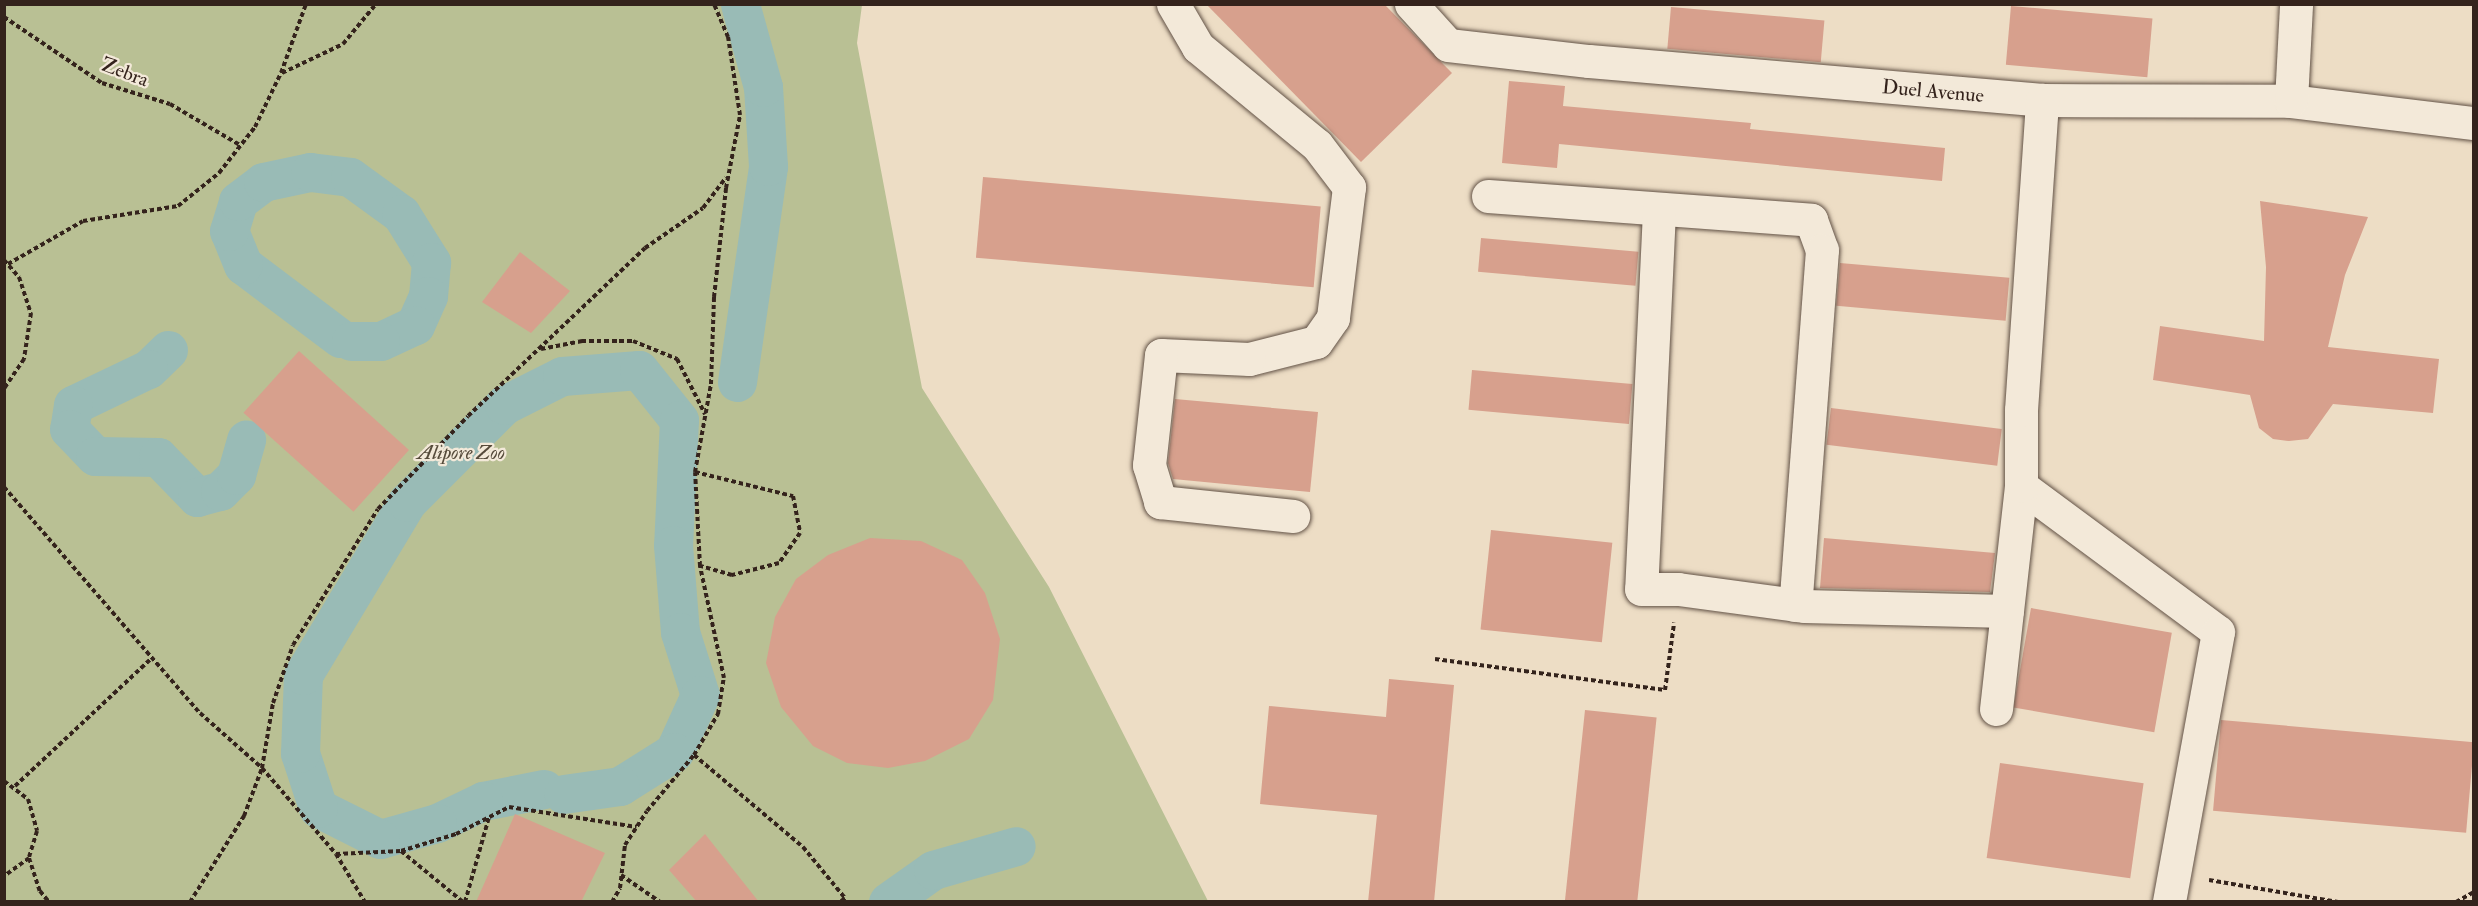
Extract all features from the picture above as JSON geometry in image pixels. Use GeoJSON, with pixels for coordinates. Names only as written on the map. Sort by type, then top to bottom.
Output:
{"type":"FeatureCollection","features":[{"type":"Feature","properties":{"kind":"lane"},"geometry":{"type":"LineString","coordinates":[[1173,4],[1198,47],[1317,145],[1349,187],[1333,318],[1316,342],[1250,359],[1161,356],[1149,465],[1160,502],[1293,516]]}},
{"type":"Feature","properties":{"kind":"lane","name":"Duel Avenue"},"geometry":{"type":"LineString","coordinates":[[1411,4],[1448,45],[1589,61],[2042,100],[2291,101],[2474,123]]}},
{"type":"Feature","properties":{"kind":"lane"},"geometry":{"type":"LineString","coordinates":[[2291,101],[2296,4]]}},
{"type":"Feature","properties":{"kind":"lane"},"geometry":{"type":"LineString","coordinates":[[1996,709],[2021,486],[2021,410],[2042,100]]}},
{"type":"Feature","properties":{"kind":"lane"},"geometry":{"type":"LineString","coordinates":[[1488,196],[1659,211],[1811,220],[1822,250],[1795,605]]}},
{"type":"Feature","properties":{"kind":"lane"},"geometry":{"type":"LineString","coordinates":[[1659,211],[1641,589],[1678,589],[1795,605],[2007,611]]}},
{"type":"Feature","properties":{"kind":"lane"},"geometry":{"type":"LineString","coordinates":[[2021,486],[2218,632],[2172,888]]}},
{"type":"Feature","properties":{"kind":"path"},"geometry":{"type":"LineString","coordinates":[[4,389],[24,359],[31,314],[19,277],[6,262],[83,221],[178,206],[219,173],[255,127],[281,73],[306,4]]}},
{"type":"Feature","properties":{"kind":"path"},"geometry":{"type":"LineString","coordinates":[[281,73],[343,44],[376,4]]}},
{"type":"Feature","properties":{"kind":"path"},"geometry":{"type":"LineString","coordinates":[[612,902],[621,875],[625,845],[636,827],[694,755],[718,714],[724,678],[700,566],[694,472],[711,384],[714,297],[729,176],[740,115],[728,37],[714,4]]}},
{"type":"Feature","properties":{"kind":"path","name":"Zebra"},"geometry":{"type":"LineString","coordinates":[[4,17],[102,83],[170,104],[240,145]]}},
{"type":"Feature","properties":{"kind":"path"},"geometry":{"type":"LineString","coordinates":[[190,902],[244,816],[262,768],[273,703],[293,645],[336,571],[378,509],[645,248],[703,208],[729,176]]}},
{"type":"Feature","properties":{"kind":"path"},"geometry":{"type":"LineString","coordinates":[[539,350],[582,341],[633,341],[677,359],[705,415]]}},
{"type":"Feature","properties":{"kind":"path"},"geometry":{"type":"LineString","coordinates":[[694,472],[793,496],[800,533],[778,563],[732,576],[700,566]]}},
{"type":"Feature","properties":{"kind":"path"},"geometry":{"type":"LineString","coordinates":[[4,487],[200,713],[262,768],[336,854],[365,902]]}},
{"type":"Feature","properties":{"kind":"path"},"geometry":{"type":"LineString","coordinates":[[1435,659],[1665,690],[1678,589]]}},
{"type":"Feature","properties":{"kind":"path"},"geometry":{"type":"LineString","coordinates":[[15,786],[152,658]]}},
{"type":"Feature","properties":{"kind":"path"},"geometry":{"type":"LineString","coordinates":[[694,755],[803,848],[845,898],[840,902]]}},
{"type":"Feature","properties":{"kind":"path"},"geometry":{"type":"LineString","coordinates":[[4,781],[15,786],[28,799],[36,819],[34,848],[29,858],[4,876]]}},
{"type":"Feature","properties":{"kind":"path"},"geometry":{"type":"LineString","coordinates":[[336,854],[401,851],[456,834],[509,807],[636,827]]}},
{"type":"Feature","properties":{"kind":"path"},"geometry":{"type":"LineString","coordinates":[[401,851],[464,902],[489,817]]}},
{"type":"Feature","properties":{"kind":"path"},"geometry":{"type":"LineString","coordinates":[[29,858],[40,891],[49,902]]}},
{"type":"Feature","properties":{"kind":"path"},"geometry":{"type":"LineString","coordinates":[[621,875],[660,902]]}},
{"type":"Feature","properties":{"kind":"path"},"geometry":{"type":"LineString","coordinates":[[2172,888],[2338,902]]}},
{"type":"Feature","properties":{"kind":"path"},"geometry":{"type":"LineString","coordinates":[[2456,902],[2474,892]]}},
{"type":"Feature","properties":{"kind":"green space","name":"Alipore Zoo"},"geometry":{"type":"Polygon","coordinates":[[[5,5],[862,5],[857,43],[922,388],[1049,587],[1208,901],[5,902],[5,5]]]}},
{"type":"Feature","properties":{"kind":"building"},"geometry":{"type":"Polygon","coordinates":[[[1206,4],[1384,4],[1452,73],[1361,162],[1206,4]]]}},
{"type":"Feature","properties":{"kind":"building"},"geometry":{"type":"Polygon","coordinates":[[[2011,6],[2152,18],[2147,77],[2006,65],[2011,6]]]}},
{"type":"Feature","properties":{"kind":"building"},"geometry":{"type":"Polygon","coordinates":[[[1671,7],[1824,20],[1821,62],[1667,49],[1671,7]]]}},
{"type":"Feature","properties":{"kind":"building"},"geometry":{"type":"Polygon","coordinates":[[[1509,81],[1565,86],[1563,106],[1751,123],[1750,129],[1945,148],[1942,181],[1559,144],[1557,168],[1502,163],[1509,81]]]}},
{"type":"Feature","properties":{"kind":"building"},"geometry":{"type":"Polygon","coordinates":[[[983,177],[1321,207],[1314,287],[976,258],[983,177]]]}},
{"type":"Feature","properties":{"kind":"building"},"geometry":{"type":"Polygon","coordinates":[[[2260,201],[2368,217],[2345,275],[2328,347],[2439,359],[2433,413],[2333,404],[2308,439],[2289,441],[2273,439],[2259,428],[2250,395],[2153,380],[2160,326],[2264,341],[2266,267],[2260,201]]]}},
{"type":"Feature","properties":{"kind":"building"},"geometry":{"type":"Polygon","coordinates":[[[1481,238],[1638,252],[1635,286],[1478,272],[1481,238]]]}},
{"type":"Feature","properties":{"kind":"building"},"geometry":{"type":"Polygon","coordinates":[[[520,252],[570,291],[531,333],[482,302],[520,252]]]}},
{"type":"Feature","properties":{"kind":"building"},"geometry":{"type":"Polygon","coordinates":[[[1840,263],[2009,278],[2006,321],[1836,306],[1840,263]]]}},
{"type":"Feature","properties":{"kind":"building"},"geometry":{"type":"Polygon","coordinates":[[[299,351],[409,450],[353,512],[243,413],[299,351]]]}},
{"type":"Feature","properties":{"kind":"building"},"geometry":{"type":"Polygon","coordinates":[[[1472,370],[1632,384],[1629,424],[1469,410],[1472,370]]]}},
{"type":"Feature","properties":{"kind":"building"},"geometry":{"type":"Polygon","coordinates":[[[1175,399],[1318,412],[1310,492],[1173,479],[1168,463],[1175,399]]]}},
{"type":"Feature","properties":{"kind":"building"},"geometry":{"type":"Polygon","coordinates":[[[1831,408],[2002,429],[1997,466],[1826,445],[1831,408]]]}},
{"type":"Feature","properties":{"kind":"building"},"geometry":{"type":"Polygon","coordinates":[[[1491,530],[1612,543],[1602,642],[1481,629],[1491,530]]]}},
{"type":"Feature","properties":{"kind":"building"},"geometry":{"type":"Polygon","coordinates":[[[870,538],[921,541],[962,560],[985,593],[1000,639],[993,700],[969,739],[925,761],[888,768],[847,763],[813,746],[781,707],[766,663],[775,617],[796,579],[828,555],[870,538]]]}},
{"type":"Feature","properties":{"kind":"building"},"geometry":{"type":"Polygon","coordinates":[[[1824,538],[1995,553],[1990,592],[1820,588],[1824,538]]]}},
{"type":"Feature","properties":{"kind":"building"},"geometry":{"type":"Polygon","coordinates":[[[2031,608],[2172,633],[2154,732],[2013,707],[2031,608]]]}},
{"type":"Feature","properties":{"kind":"building"},"geometry":{"type":"Polygon","coordinates":[[[1389,679],[1454,685],[1434,902],[1368,902],[1377,815],[1260,804],[1269,706],[1386,717],[1389,679]]]}},
{"type":"Feature","properties":{"kind":"building"},"geometry":{"type":"Polygon","coordinates":[[[1585,710],[1657,718],[1637,902],[1565,902],[1585,710]]]}},
{"type":"Feature","properties":{"kind":"building"},"geometry":{"type":"Polygon","coordinates":[[[2221,720],[2474,742],[2466,833],[2213,811],[2221,720]]]}},
{"type":"Feature","properties":{"kind":"building"},"geometry":{"type":"Polygon","coordinates":[[[2000,763],[2144,783],[2130,878],[1987,858],[2000,763]]]}},
{"type":"Feature","properties":{"kind":"building"},"geometry":{"type":"Polygon","coordinates":[[[515,814],[605,853],[581,902],[476,902],[515,814]]]}},
{"type":"Feature","properties":{"kind":"building"},"geometry":{"type":"Polygon","coordinates":[[[705,834],[759,902],[697,902],[669,870],[705,834]]]}},
{"type":"Feature","properties":{"kind":"waterway"},"geometry":{"type":"LineString","coordinates":[[737,382],[768,166],[763,87],[740,4]]}},
{"type":"Feature","properties":{"kind":"waterway"},"geometry":{"type":"LineString","coordinates":[[340,338],[243,265],[229,231],[238,201],[263,182],[310,172],[350,177],[401,214],[431,262],[428,296],[415,325],[380,341],[351,341]]}},
{"type":"Feature","properties":{"kind":"waterway"},"geometry":{"type":"LineString","coordinates":[[168,350],[148,369],[73,405],[69,429],[95,456],[158,457],[197,497],[220,491],[236,475],[246,439]]}},
{"type":"Feature","properties":{"kind":"waterway"},"geometry":{"type":"LineString","coordinates":[[544,789],[483,801],[437,823],[380,839],[318,808],[300,753],[303,675],[407,502],[504,405],[562,376],[639,370],[679,420],[673,545],[680,632],[700,695],[674,752],[620,786],[564,794]]}},
{"type":"Feature","properties":{"kind":"waterway"},"geometry":{"type":"LineString","coordinates":[[888,902],[933,870],[1016,846]]}}]}
